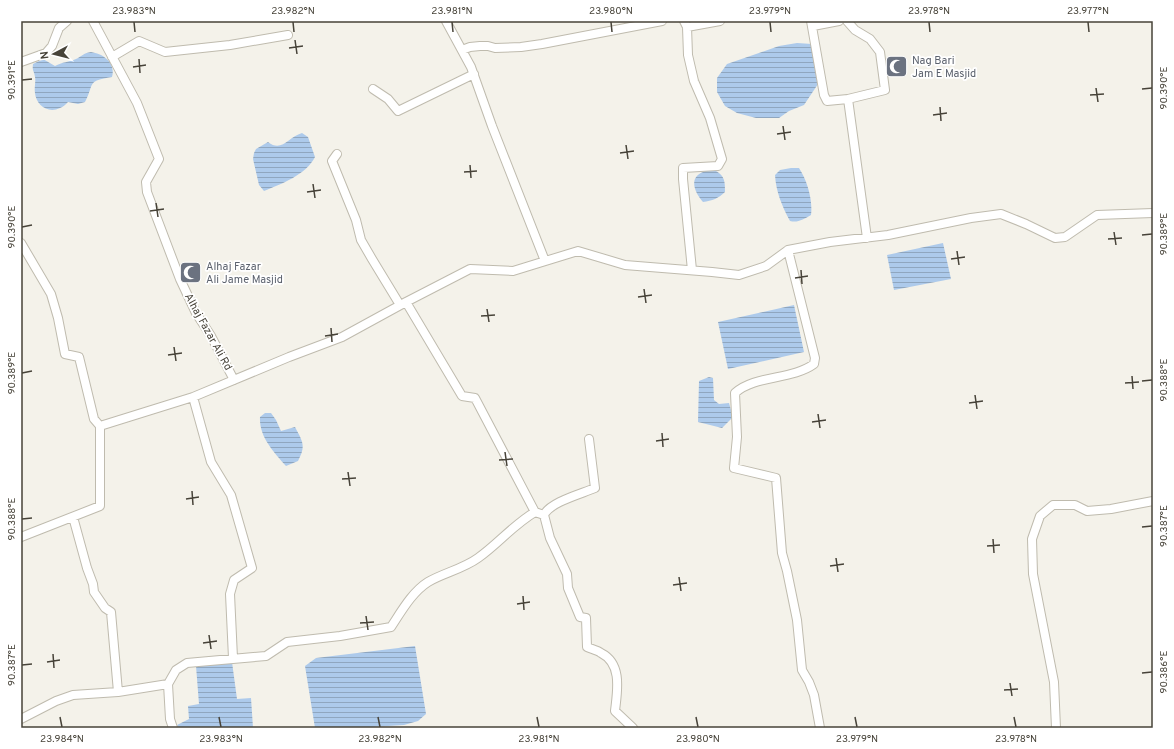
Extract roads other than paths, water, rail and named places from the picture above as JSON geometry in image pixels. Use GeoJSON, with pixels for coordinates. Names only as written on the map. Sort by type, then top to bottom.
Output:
{"type":"FeatureCollection","features":[{"type":"Feature","properties":{"kind":"street"},"geometry":{"type":"LineString","coordinates":[[21,62],[46,53],[52,46],[59,28],[67,21]]}},
{"type":"Feature","properties":{"kind":"street","name":"Alhaj Fazar Ali Rd"},"geometry":{"type":"LineString","coordinates":[[93,21],[137,103],[159,159],[146,182],[147,192],[180,279],[196,313],[211,336],[234,380]]}},
{"type":"Feature","properties":{"kind":"street"},"geometry":{"type":"LineString","coordinates":[[446,21],[474,74],[492,126],[545,261]]}},
{"type":"Feature","properties":{"kind":"street"},"geometry":{"type":"LineString","coordinates":[[462,50],[480,46],[495,48],[521,47],[542,44],[662,21]]}},
{"type":"Feature","properties":{"kind":"street"},"geometry":{"type":"LineString","coordinates":[[692,270],[683,168],[718,166],[722,159],[710,118],[694,81],[688,55],[686,24],[720,21]]}},
{"type":"Feature","properties":{"kind":"street"},"geometry":{"type":"LineString","coordinates":[[839,21],[812,23],[824,95],[827,101],[848,99],[885,90],[880,52],[870,39],[855,30],[847,21]]}},
{"type":"Feature","properties":{"kind":"street"},"geometry":{"type":"LineString","coordinates":[[112,57],[139,41],[166,52],[230,45],[288,35]]}},
{"type":"Feature","properties":{"kind":"street"},"geometry":{"type":"LineString","coordinates":[[372,89],[388,99],[398,111],[474,74]]}},
{"type":"Feature","properties":{"kind":"street"},"geometry":{"type":"LineString","coordinates":[[848,99],[867,238]]}},
{"type":"Feature","properties":{"kind":"street"},"geometry":{"type":"LineString","coordinates":[[337,154],[332,161],[356,220],[361,240],[462,396],[475,398],[535,512],[544,515]]}},
{"type":"Feature","properties":{"kind":"street"},"geometry":{"type":"LineString","coordinates":[[100,426],[193,397],[342,337],[403,303],[470,269],[513,271],[578,251],[625,266],[692,270],[739,275],[766,266],[788,250],[830,242],[888,235],[940,226],[971,218],[1001,214],[1055,238],[1065,237],[1097,215],[1153,213]]}},
{"type":"Feature","properties":{"kind":"street"},"geometry":{"type":"LineString","coordinates":[[21,242],[51,294],[58,318],[65,354],[79,357],[94,419],[100,426],[100,506],[21,537]]}},
{"type":"Feature","properties":{"kind":"street"},"geometry":{"type":"LineString","coordinates":[[788,250],[815,358],[814,364],[807,370],[741,388],[735,393],[737,437],[734,468],[776,478],[782,552],[797,620],[802,670],[814,695],[820,728]]}},
{"type":"Feature","properties":{"kind":"street"},"geometry":{"type":"LineString","coordinates":[[193,397],[211,462],[231,494],[252,568],[234,580],[230,594],[233,658]]}},
{"type":"Feature","properties":{"kind":"street"},"geometry":{"type":"LineString","coordinates":[[589,439],[595,488],[546,510],[544,515],[550,538],[567,574],[568,588],[580,617],[586,618],[587,647],[603,653],[613,662],[618,681],[615,711],[633,728]]}},
{"type":"Feature","properties":{"kind":"street"},"geometry":{"type":"LineString","coordinates":[[1056,728],[1054,682],[1033,574],[1032,539],[1040,516],[1053,504],[1074,505],[1087,511],[1153,501]]}},
{"type":"Feature","properties":{"kind":"street"},"geometry":{"type":"LineString","coordinates":[[173,728],[170,719],[168,684],[176,670],[186,662],[266,656],[287,642],[340,636],[391,627],[411,598],[427,583],[476,559],[492,548],[520,521],[535,512]]}},
{"type":"Feature","properties":{"kind":"street"},"geometry":{"type":"LineString","coordinates":[[73,517],[94,592],[105,608],[111,612],[118,692]]}},
{"type":"Feature","properties":{"kind":"street"},"geometry":{"type":"LineString","coordinates":[[21,719],[56,701],[73,695],[118,692],[168,684]]}},
{"type":"Feature","properties":{"kind":"water"},"geometry":{"type":"Polygon","coordinates":[[[797,43],[812,44],[817,60],[818,84],[804,105],[789,111],[779,118],[756,118],[737,113],[725,106],[717,92],[717,78],[727,64],[779,46],[797,43]]]}},
{"type":"Feature","properties":{"kind":"water"},"geometry":{"type":"Polygon","coordinates":[[[91,52],[104,57],[111,63],[113,72],[112,77],[98,80],[92,84],[85,102],[78,104],[68,102],[56,110],[47,109],[40,105],[35,93],[35,75],[33,64],[43,59],[55,66],[91,52]]]}},
{"type":"Feature","properties":{"kind":"water"},"geometry":{"type":"Polygon","coordinates":[[[302,133],[308,137],[315,157],[306,169],[299,174],[264,191],[259,185],[253,159],[256,149],[268,142],[277,146],[281,145],[302,133]]]}},
{"type":"Feature","properties":{"kind":"water"},"geometry":{"type":"Polygon","coordinates":[[[799,168],[802,173],[809,190],[811,203],[811,215],[796,221],[790,221],[784,210],[778,193],[775,175],[780,170],[799,168]]]}},
{"type":"Feature","properties":{"kind":"water"},"geometry":{"type":"Polygon","coordinates":[[[704,171],[716,171],[724,180],[725,192],[715,199],[703,202],[694,186],[694,182],[698,175],[704,171]]]}},
{"type":"Feature","properties":{"kind":"water"},"geometry":{"type":"Polygon","coordinates":[[[943,243],[951,279],[894,290],[887,255],[943,243]]]}},
{"type":"Feature","properties":{"kind":"water"},"geometry":{"type":"Polygon","coordinates":[[[794,305],[804,352],[728,369],[718,322],[794,305]]]}},
{"type":"Feature","properties":{"kind":"water"},"geometry":{"type":"Polygon","coordinates":[[[709,377],[713,378],[714,400],[719,404],[729,403],[733,417],[722,428],[698,422],[699,381],[709,377]]]}},
{"type":"Feature","properties":{"kind":"water"},"geometry":{"type":"Polygon","coordinates":[[[265,413],[271,413],[281,431],[295,427],[303,448],[298,461],[286,466],[268,444],[260,424],[260,417],[265,413]]]}},
{"type":"Feature","properties":{"kind":"water"},"geometry":{"type":"Polygon","coordinates":[[[415,646],[426,714],[418,721],[404,725],[356,728],[315,728],[305,666],[316,658],[415,646]]]}},
{"type":"Feature","properties":{"kind":"water"},"geometry":{"type":"Polygon","coordinates":[[[232,662],[237,699],[251,698],[253,728],[179,728],[177,725],[189,719],[188,706],[199,704],[196,666],[232,662]]]}},
{"type":"Feature","properties":{"kind":"place","name":"Nag Bari Jam E Masjid"},"geometry":{"type":"Point","coordinates":[896,67]}},
{"type":"Feature","properties":{"kind":"place","name":"Alhaj Fazar Ali Jame Masjid"},"geometry":{"type":"Point","coordinates":[191,273]}}]}
